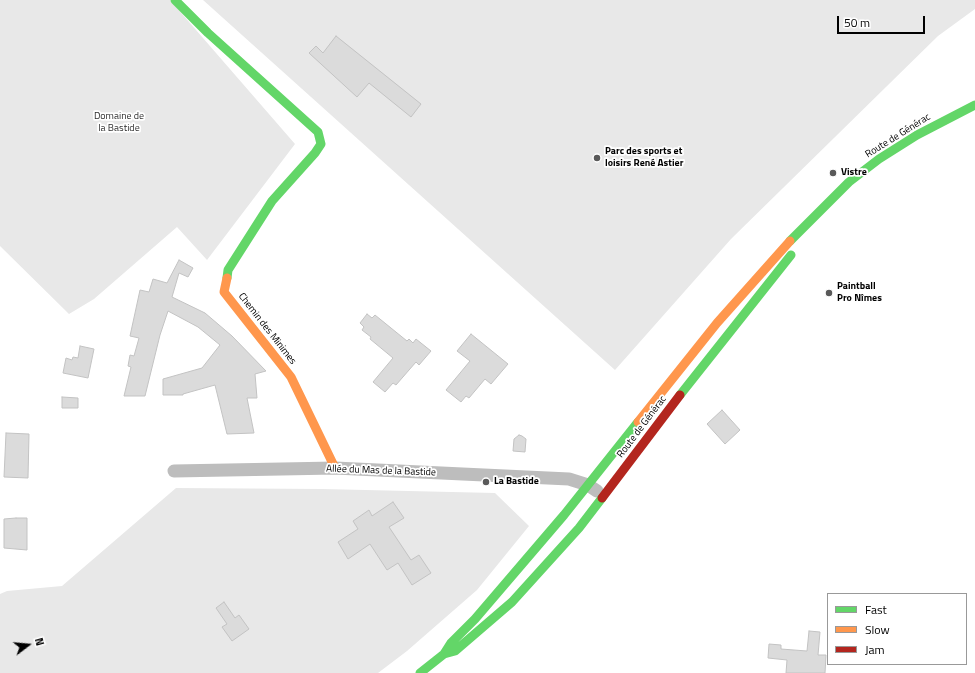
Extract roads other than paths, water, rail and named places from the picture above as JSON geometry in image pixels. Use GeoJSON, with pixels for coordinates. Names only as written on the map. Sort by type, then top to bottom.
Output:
{"type":"FeatureCollection","features":[{"type":"Feature","properties":{"kind":"street","name":"Chemin des Minimes"},"geometry":{"type":"LineString","coordinates":[[175,0],[208,33],[318,132],[321,144],[316,153],[272,201],[228,270],[224,292],[291,377],[335,468]]}},
{"type":"Feature","properties":{"kind":"street","name":"Route de Générac"},"geometry":{"type":"LineString","coordinates":[[420,673],[444,654],[452,643],[593,488],[717,323],[815,215],[849,182],[885,155],[917,134],[975,105]]}},
{"type":"Feature","properties":{"kind":"street","name":"Route de Générac"},"geometry":{"type":"LineString","coordinates":[[444,654],[456,651],[512,602],[579,528],[644,444],[671,406],[746,313],[838,194]]}},
{"type":"Feature","properties":{"kind":"street","name":"Allée du Mas de la Bastide"},"geometry":{"type":"LineString","coordinates":[[174,471],[335,468],[569,479],[593,488]]}},
{"type":"Feature","properties":{"kind":"place","name":"Parc des sports et loisirs René Astier"},"geometry":{"type":"Point","coordinates":[597,158]}},
{"type":"Feature","properties":{"kind":"place","name":"Vistre"},"geometry":{"type":"Point","coordinates":[833,173]}},
{"type":"Feature","properties":{"kind":"place","name":"Paintball Pro Nîmes"},"geometry":{"type":"Point","coordinates":[829,293]}},
{"type":"Feature","properties":{"kind":"place","name":"La Bastide"},"geometry":{"type":"Point","coordinates":[486,482]}},
{"type":"Feature","properties":{"kind":"park label","name":"Domaine de la Bastide"},"geometry":{"type":"Point","coordinates":[119,122]}}]}
